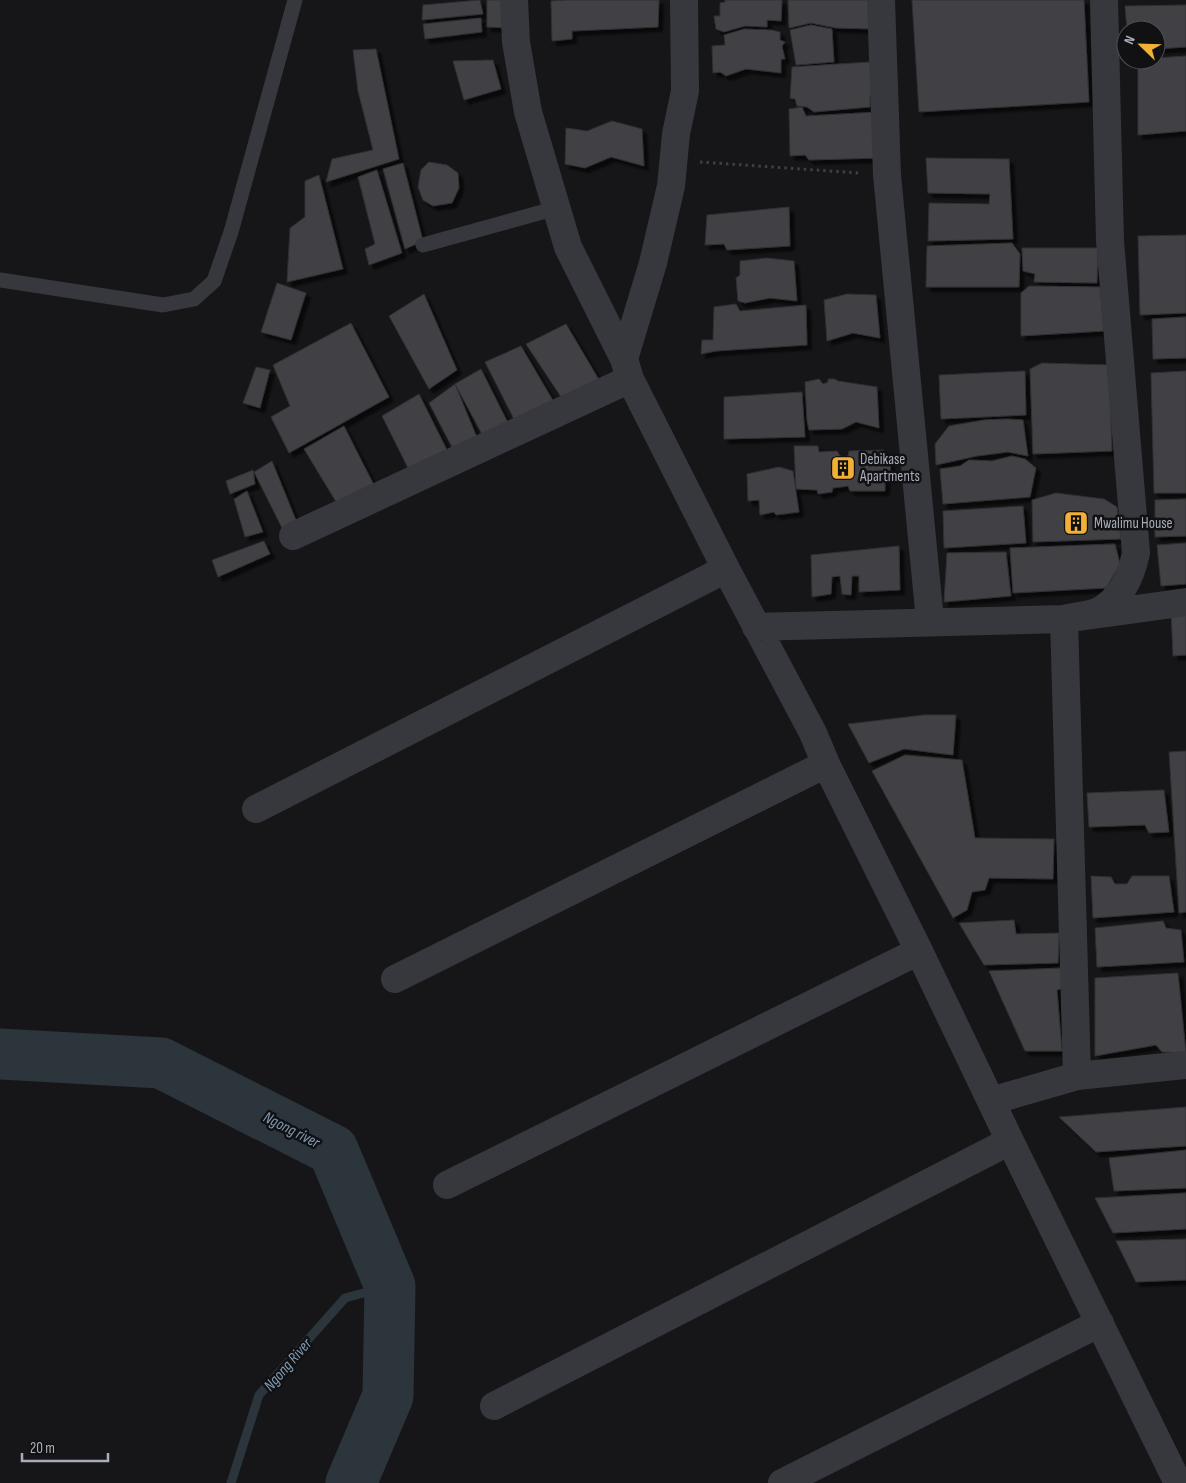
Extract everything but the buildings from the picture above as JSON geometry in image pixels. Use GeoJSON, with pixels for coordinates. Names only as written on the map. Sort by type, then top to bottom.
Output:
{"type":"FeatureCollection","features":[{"type":"Feature","properties":{"kind":"street"},"geometry":{"type":"LineString","coordinates":[[514,0],[516,42],[528,112],[568,247],[726,569],[813,733],[826,764],[1178,1483]]}},
{"type":"Feature","properties":{"kind":"street"},"geometry":{"type":"LineString","coordinates":[[293,536],[627,369],[671,186],[676,134],[685,92],[684,0]]}},
{"type":"Feature","properties":{"kind":"street"},"geometry":{"type":"LineString","coordinates":[[881,0],[887,174],[930,621]]}},
{"type":"Feature","properties":{"kind":"street"},"geometry":{"type":"LineString","coordinates":[[1064,619],[1098,611],[1110,602],[1124,588],[1136,554],[1110,241],[1104,0]]}},
{"type":"Feature","properties":{"kind":"street"},"geometry":{"type":"LineString","coordinates":[[256,809],[726,569]]}},
{"type":"Feature","properties":{"kind":"street"},"geometry":{"type":"LineString","coordinates":[[756,626],[1064,619],[1186,602]]}},
{"type":"Feature","properties":{"kind":"street"},"geometry":{"type":"LineString","coordinates":[[1064,619],[1077,1076]]}},
{"type":"Feature","properties":{"kind":"street"},"geometry":{"type":"LineString","coordinates":[[394,979],[826,764]]}},
{"type":"Feature","properties":{"kind":"street"},"geometry":{"type":"LineString","coordinates":[[447,1185],[919,951]]}},
{"type":"Feature","properties":{"kind":"street"},"geometry":{"type":"LineString","coordinates":[[991,1101],[1077,1076],[1186,1065]]}},
{"type":"Feature","properties":{"kind":"street"},"geometry":{"type":"LineString","coordinates":[[494,1406],[1010,1141]]}},
{"type":"Feature","properties":{"kind":"street"},"geometry":{"type":"LineString","coordinates":[[782,1483],[1100,1323]]}},
{"type":"Feature","properties":{"kind":"lane"},"geometry":{"type":"LineString","coordinates":[[0,280],[164,305],[194,299],[214,281],[231,232],[295,0]]}},
{"type":"Feature","properties":{"kind":"lane"},"geometry":{"type":"LineString","coordinates":[[424,245],[557,208]]}},
{"type":"Feature","properties":{"kind":"path"},"geometry":{"type":"LineString","coordinates":[[673,160],[887,174]]}},
{"type":"Feature","properties":{"kind":"waterway","name":"Ngong river"},"geometry":{"type":"LineString","coordinates":[[0,1054],[161,1063],[333,1150],[390,1286],[388,1396],[351,1483]]}},
{"type":"Feature","properties":{"kind":"waterway","name":"Ngong River"},"geometry":{"type":"LineString","coordinates":[[231,1483],[259,1395],[345,1298],[390,1286]]}},
{"type":"Feature","properties":{"kind":"place","name":"Debikase Apartments"},"geometry":{"type":"Point","coordinates":[843,468]}},
{"type":"Feature","properties":{"kind":"place","name":"Mwalimu House"},"geometry":{"type":"Point","coordinates":[1076,523]}}]}
